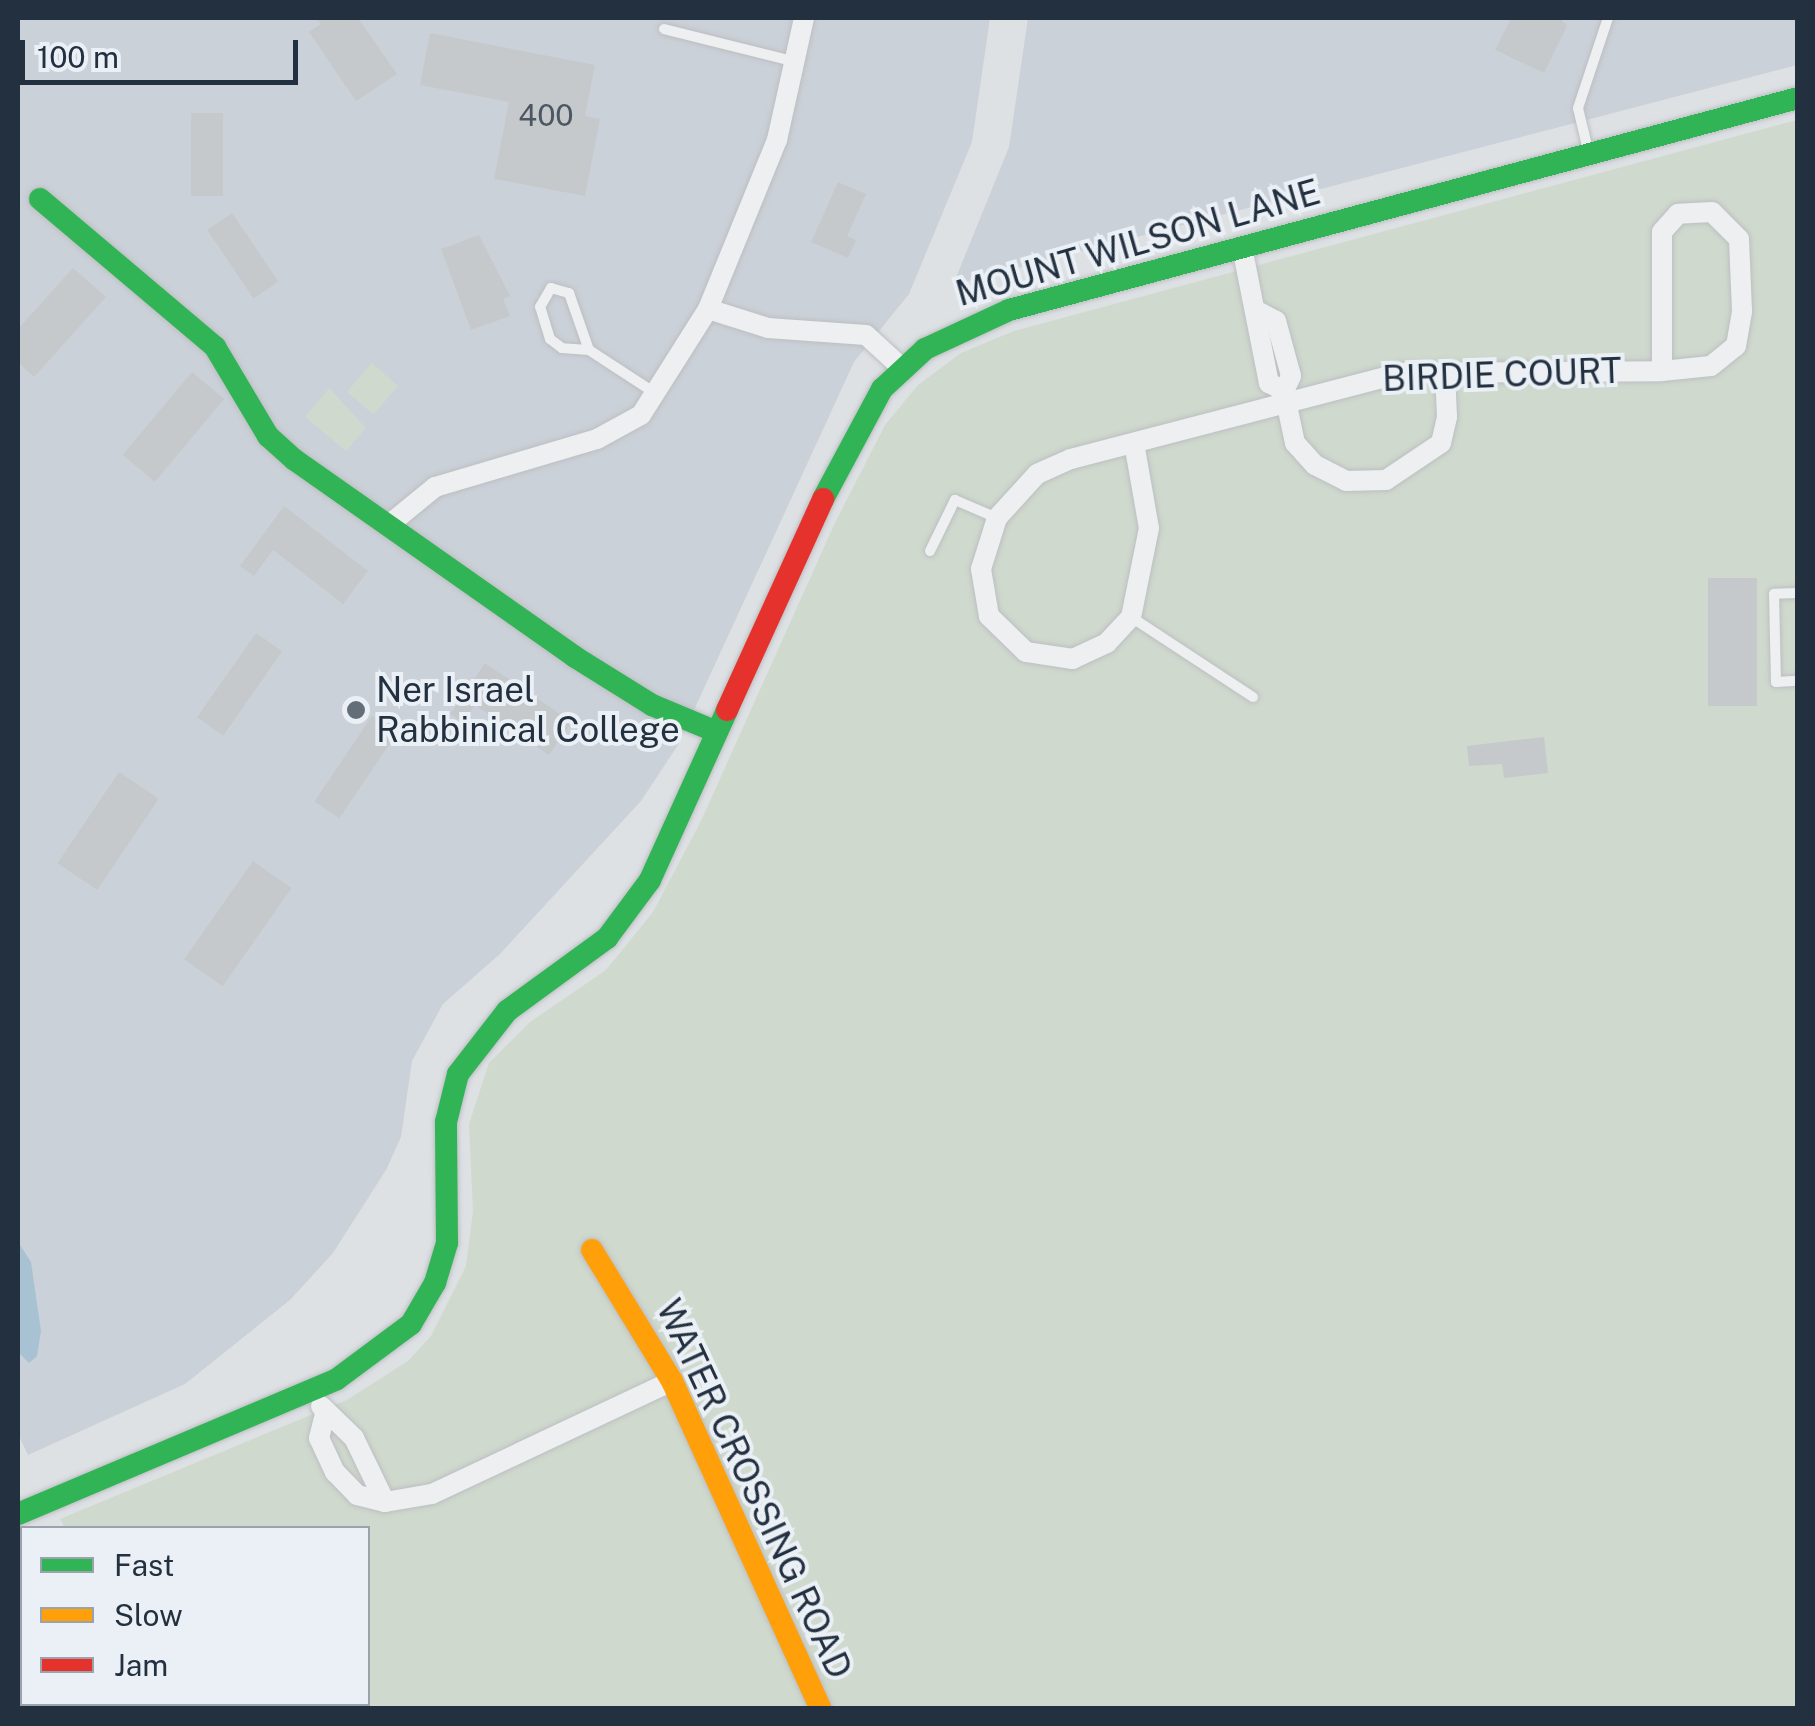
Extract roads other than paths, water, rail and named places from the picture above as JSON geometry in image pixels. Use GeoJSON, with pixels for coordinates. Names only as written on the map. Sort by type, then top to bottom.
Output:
{"type":"FeatureCollection","features":[{"type":"Feature","properties":{"kind":"street"},"geometry":{"type":"LineString","coordinates":[[391,523],[424,492],[597,439],[641,415],[659,395],[708,309],[777,140],[804,18]]}},
{"type":"Feature","properties":{"kind":"street","name":"MOUNT WILSON LANE"},"geometry":{"type":"LineString","coordinates":[[18,1514],[314,1389],[390,1346],[424,1306],[447,1243],[446,1122],[458,1074],[499,1019],[577,964],[621,921],[650,880],[850,438],[902,368],[977,320],[1798,98]]}},
{"type":"Feature","properties":{"kind":"street"},"geometry":{"type":"LineString","coordinates":[[40,199],[215,347],[268,436],[590,666],[652,705],[717,732]]}},
{"type":"Feature","properties":{"kind":"street","name":"BIRDIE COURT"},"geometry":{"type":"LineString","coordinates":[[1131,617],[1108,644],[1073,659],[1038,658],[1015,646],[989,616],[982,588],[982,556],[997,518],[1037,474],[1285,397],[1368,379],[1445,371],[1662,371],[1699,370],[1721,361],[1740,334],[1739,239],[1712,212],[1678,214],[1662,232],[1662,371]]}},
{"type":"Feature","properties":{"kind":"street"},"geometry":{"type":"LineString","coordinates":[[1242,247],[1259,312],[1276,321],[1292,376],[1285,397],[1295,442],[1315,465],[1346,481],[1386,480],[1441,443],[1448,417],[1445,371]]}},
{"type":"Feature","properties":{"kind":"street"},"geometry":{"type":"LineString","coordinates":[[708,309],[768,328],[866,334],[902,368]]}},
{"type":"Feature","properties":{"kind":"street"},"geometry":{"type":"LineString","coordinates":[[1131,617],[1149,528],[1134,443]]}},
{"type":"Feature","properties":{"kind":"street","name":"WATER CROSSING ROAD"},"geometry":{"type":"LineString","coordinates":[[592,1250],[672,1381],[820,1708]]}},
{"type":"Feature","properties":{"kind":"street"},"geometry":{"type":"LineString","coordinates":[[325,1414],[319,1438],[335,1472],[357,1495],[385,1502],[432,1494],[672,1381]]}},
{"type":"Feature","properties":{"kind":"street"},"geometry":{"type":"LineString","coordinates":[[314,1389],[325,1414],[354,1438],[385,1502]]}},
{"type":"Feature","properties":{"kind":"lane"},"geometry":{"type":"LineString","coordinates":[[1590,155],[1578,108],[1608,18]]}},
{"type":"Feature","properties":{"kind":"lane"},"geometry":{"type":"LineString","coordinates":[[664,29],[797,63]]}},
{"type":"Feature","properties":{"kind":"lane"},"geometry":{"type":"LineString","coordinates":[[589,350],[568,294],[551,288],[540,307],[550,339],[562,348],[589,350],[659,395]]}},
{"type":"Feature","properties":{"kind":"lane"},"geometry":{"type":"LineString","coordinates":[[930,550],[955,500],[997,518]]}},
{"type":"Feature","properties":{"kind":"lane"},"geometry":{"type":"LineString","coordinates":[[1798,593],[1774,594],[1776,682],[1798,682]]}},
{"type":"Feature","properties":{"kind":"lane"},"geometry":{"type":"LineString","coordinates":[[1131,617],[1253,697]]}},
{"type":"Feature","properties":{"kind":"water"},"geometry":{"type":"Polygon","coordinates":[[[18,1242],[31,1262],[41,1331],[37,1356],[29,1363],[18,1352],[18,1242]]]}},
{"type":"Feature","properties":{"kind":"place","name":"Ner Israel Rabbinical College"},"geometry":{"type":"Point","coordinates":[356,710]}}]}
